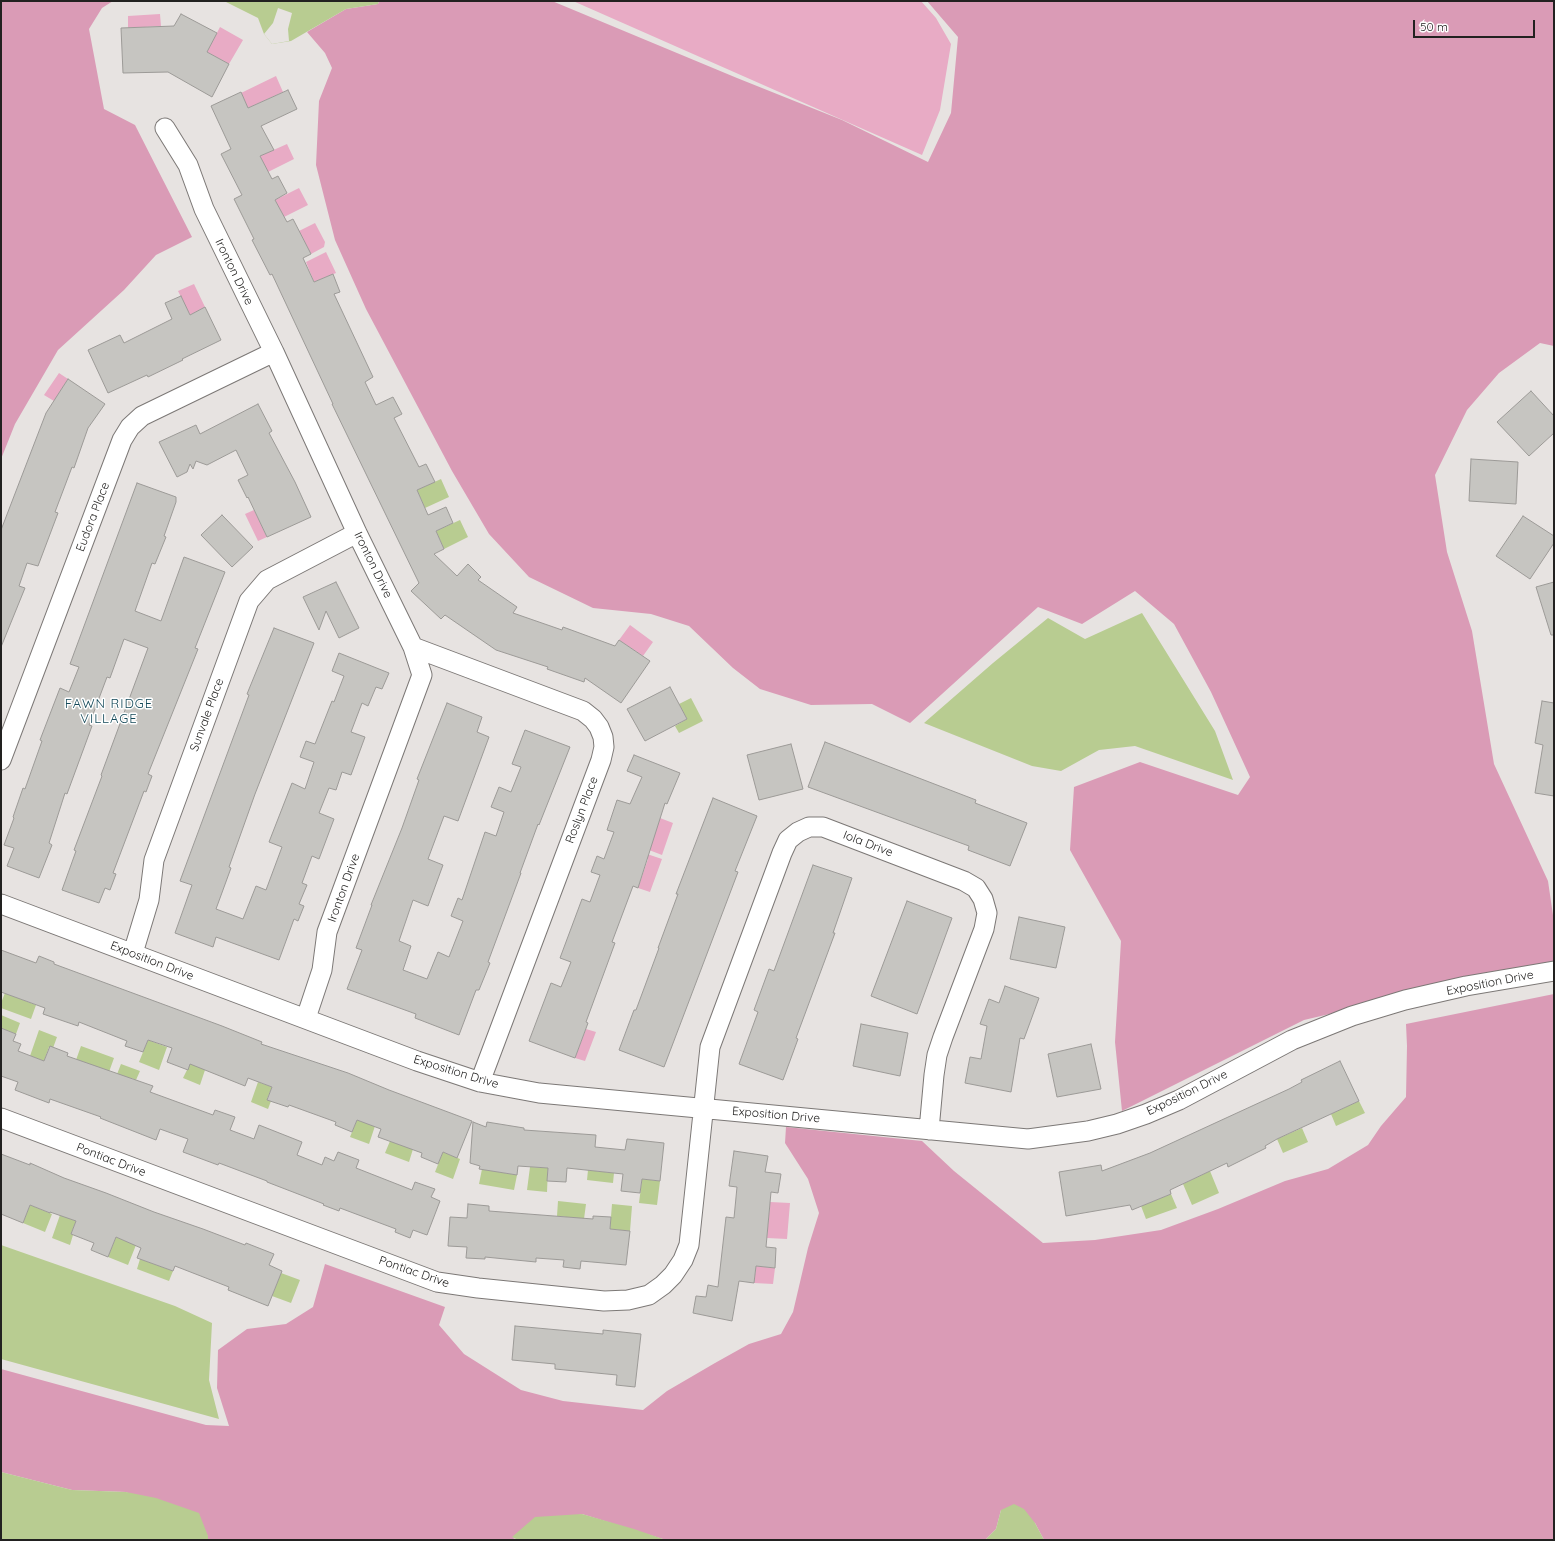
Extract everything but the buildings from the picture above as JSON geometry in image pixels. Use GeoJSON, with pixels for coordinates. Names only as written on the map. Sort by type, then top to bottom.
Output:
{"type":"FeatureCollection","features":[{"type":"Feature","properties":{"kind":"street","name":"Ironton Drive"},"geometry":{"type":"LineString","coordinates":[[165,128],[188,165],[204,209],[274,352],[357,533],[413,647],[422,675],[327,932],[322,970],[306,1018]]}},
{"type":"Feature","properties":{"kind":"street","name":"Eudora Place"},"geometry":{"type":"LineString","coordinates":[[1,760],[122,440],[130,427],[142,416],[274,352]]}},
{"type":"Feature","properties":{"kind":"street","name":"Sunvale Place"},"geometry":{"type":"LineString","coordinates":[[133,953],[149,900],[154,860],[249,601],[267,580],[357,533]]}},
{"type":"Feature","properties":{"kind":"street","name":"Roslyn Place"},"geometry":{"type":"LineString","coordinates":[[413,647],[583,711],[593,719],[603,736],[604,747],[601,760],[480,1082]]}},
{"type":"Feature","properties":{"kind":"street","name":"Iola Drive"},"geometry":{"type":"LineString","coordinates":[[703,1108],[710,1047],[782,853],[788,840],[798,832],[809,827],[823,827],[964,881],[976,888],[983,899],[987,913],[984,929],[943,1037],[938,1055],[934,1075],[929,1130]]}},
{"type":"Feature","properties":{"kind":"street","name":"Exposition Drive"},"geometry":{"type":"LineString","coordinates":[[1,904],[429,1065],[480,1082],[539,1092],[1028,1139],[1074,1133],[1117,1124],[1174,1102],[1285,1043],[1352,1016],[1405,1000],[1466,986],[1554,971]]}},
{"type":"Feature","properties":{"kind":"street","name":"Pontiac Drive"},"geometry":{"type":"LineString","coordinates":[[1,1118],[437,1282],[461,1286],[604,1301],[628,1300],[649,1295],[674,1275],[683,1260],[689,1246],[703,1108]]}},
{"type":"Feature","properties":{"kind":"shaded area"},"geometry":{"type":"Polygon","coordinates":[[[1,1],[113,1],[102,8],[89,29],[104,109],[135,125],[192,237],[156,255],[124,290],[58,350],[15,424],[1,459],[1,1]]]}},
{"type":"Feature","properties":{"kind":"shaded area"},"geometry":{"type":"Polygon","coordinates":[[[224,1],[379,1],[378,4],[346,9],[291,41],[272,44],[264,34],[258,18],[224,1]]]}},
{"type":"Feature","properties":{"kind":"shaded area"},"geometry":{"type":"Polygon","coordinates":[[[379,1],[552,1],[842,120],[928,162],[951,113],[958,37],[927,1],[1554,1],[1554,346],[1540,343],[1499,373],[1467,410],[1435,475],[1447,552],[1472,631],[1494,764],[1548,881],[1554,922],[1554,961],[1304,1020],[1122,1111],[1115,1042],[1121,941],[1070,850],[1074,787],[1140,762],[1238,795],[1250,777],[1211,692],[1174,624],[1135,591],[1082,624],[1038,607],[910,723],[872,704],[811,705],[760,689],[733,668],[689,626],[651,614],[593,608],[529,577],[489,534],[452,471],[366,309],[335,240],[316,165],[319,101],[332,68],[325,53],[307,32],[346,9],[378,4],[379,1]]]}},
{"type":"Feature","properties":{"kind":"shaded area"},"geometry":{"type":"Polygon","coordinates":[[[573,1],[921,1],[936,18],[951,44],[940,110],[922,155],[573,1]]]}},
{"type":"Feature","properties":{"kind":"shaded area"},"geometry":{"type":"Polygon","coordinates":[[[160,14],[161,26],[128,28],[128,16],[160,14]]]}},
{"type":"Feature","properties":{"kind":"shaded area"},"geometry":{"type":"Polygon","coordinates":[[[220,27],[243,40],[229,64],[207,52],[220,27]]]}},
{"type":"Feature","properties":{"kind":"shaded area"},"geometry":{"type":"Polygon","coordinates":[[[276,76],[283,92],[248,108],[241,93],[276,76]]]}},
{"type":"Feature","properties":{"kind":"shaded area"},"geometry":{"type":"Polygon","coordinates":[[[287,144],[294,159],[268,172],[260,156],[287,144]]]}},
{"type":"Feature","properties":{"kind":"shaded area"},"geometry":{"type":"Polygon","coordinates":[[[299,188],[308,205],[284,217],[275,200],[299,188]]]}},
{"type":"Feature","properties":{"kind":"shaded area"},"geometry":{"type":"Polygon","coordinates":[[[315,223],[325,242],[324,247],[311,254],[299,231],[315,223]]]}},
{"type":"Feature","properties":{"kind":"shaded area"},"geometry":{"type":"Polygon","coordinates":[[[326,252],[336,273],[314,282],[306,262],[326,252]]]}},
{"type":"Feature","properties":{"kind":"shaded area"},"geometry":{"type":"Polygon","coordinates":[[[194,284],[205,307],[190,315],[178,291],[194,284]]]}},
{"type":"Feature","properties":{"kind":"shaded area"},"geometry":{"type":"Polygon","coordinates":[[[59,373],[68,379],[54,401],[44,395],[59,373]]]}},
{"type":"Feature","properties":{"kind":"shaded area"},"geometry":{"type":"Polygon","coordinates":[[[441,479],[449,497],[425,508],[417,490],[441,479]]]}},
{"type":"Feature","properties":{"kind":"shaded area"},"geometry":{"type":"Polygon","coordinates":[[[254,510],[267,537],[258,541],[245,514],[254,510]]]}},
{"type":"Feature","properties":{"kind":"shaded area"},"geometry":{"type":"Polygon","coordinates":[[[460,520],[468,537],[444,549],[436,531],[460,520]]]}},
{"type":"Feature","properties":{"kind":"shaded area"},"geometry":{"type":"Polygon","coordinates":[[[1142,613],[1215,731],[1233,780],[1135,746],[1099,750],[1061,771],[1032,766],[924,723],[993,663],[1048,618],[1085,639],[1142,613]]]}},
{"type":"Feature","properties":{"kind":"shaded area"},"geometry":{"type":"Polygon","coordinates":[[[630,625],[653,642],[643,656],[619,640],[630,625]]]}},
{"type":"Feature","properties":{"kind":"shaded area"},"geometry":{"type":"Polygon","coordinates":[[[691,698],[703,721],[679,733],[675,726],[687,719],[679,704],[691,698]]]}},
{"type":"Feature","properties":{"kind":"shaded area"},"geometry":{"type":"Polygon","coordinates":[[[660,818],[673,823],[662,855],[649,850],[660,818]]]}},
{"type":"Feature","properties":{"kind":"shaded area"},"geometry":{"type":"Polygon","coordinates":[[[644,853],[662,859],[650,892],[638,888],[648,859],[643,857],[644,853]]]}},
{"type":"Feature","properties":{"kind":"shaded area"},"geometry":{"type":"Polygon","coordinates":[[[5,993],[36,1005],[31,1019],[1,1008],[1,1003],[5,993]]]}},
{"type":"Feature","properties":{"kind":"shaded area"},"geometry":{"type":"Polygon","coordinates":[[[1554,994],[1554,1540],[1044,1540],[1035,1523],[1001,1510],[996,1529],[985,1540],[666,1540],[582,1514],[513,1538],[518,1540],[208,1540],[208,1536],[126,1492],[72,1490],[1,1472],[1,1369],[206,1425],[229,1426],[217,1388],[218,1350],[247,1329],[286,1324],[313,1307],[325,1264],[445,1307],[439,1325],[464,1354],[521,1390],[563,1401],[643,1410],[667,1391],[749,1344],[781,1334],[793,1312],[808,1248],[819,1213],[808,1179],[785,1143],[786,1127],[922,1141],[954,1171],[1043,1243],[1095,1240],[1161,1230],[1218,1209],[1285,1181],[1328,1169],[1368,1145],[1381,1126],[1406,1097],[1406,1024],[1554,994]]]}},
{"type":"Feature","properties":{"kind":"shaded area"},"geometry":{"type":"Polygon","coordinates":[[[1,1015],[20,1023],[16,1034],[1,1028],[1,1015]]]}},
{"type":"Feature","properties":{"kind":"shaded area"},"geometry":{"type":"Polygon","coordinates":[[[586,1029],[596,1032],[585,1061],[575,1058],[586,1029]]]}},
{"type":"Feature","properties":{"kind":"shaded area"},"geometry":{"type":"Polygon","coordinates":[[[39,1030],[57,1037],[53,1048],[49,1047],[44,1061],[30,1056],[39,1030]]]}},
{"type":"Feature","properties":{"kind":"shaded area"},"geometry":{"type":"Polygon","coordinates":[[[148,1040],[167,1047],[159,1070],[139,1062],[148,1040]]]}},
{"type":"Feature","properties":{"kind":"shaded area"},"geometry":{"type":"Polygon","coordinates":[[[81,1046],[114,1058],[109,1072],[76,1060],[81,1046]]]}},
{"type":"Feature","properties":{"kind":"shaded area"},"geometry":{"type":"Polygon","coordinates":[[[191,1062],[206,1067],[200,1085],[183,1078],[191,1062]]]}},
{"type":"Feature","properties":{"kind":"shaded area"},"geometry":{"type":"Polygon","coordinates":[[[121,1064],[140,1071],[136,1080],[131,1078],[125,1092],[112,1087],[121,1064]]]}},
{"type":"Feature","properties":{"kind":"shaded area"},"geometry":{"type":"Polygon","coordinates":[[[258,1082],[272,1087],[267,1099],[271,1101],[268,1109],[251,1102],[258,1082]]]}},
{"type":"Feature","properties":{"kind":"shaded area"},"geometry":{"type":"Polygon","coordinates":[[[1359,1101],[1365,1113],[1336,1126],[1331,1114],[1359,1101]]]}},
{"type":"Feature","properties":{"kind":"shaded area"},"geometry":{"type":"Polygon","coordinates":[[[357,1120],[375,1126],[369,1144],[350,1137],[357,1120]]]}},
{"type":"Feature","properties":{"kind":"shaded area"},"geometry":{"type":"Polygon","coordinates":[[[1302,1128],[1308,1142],[1283,1153],[1277,1139],[1302,1128]]]}},
{"type":"Feature","properties":{"kind":"shaded area"},"geometry":{"type":"Polygon","coordinates":[[[390,1141],[413,1149],[409,1162],[385,1153],[390,1141]]]}},
{"type":"Feature","properties":{"kind":"shaded area"},"geometry":{"type":"Polygon","coordinates":[[[443,1152],[460,1159],[453,1179],[435,1172],[443,1152]]]}},
{"type":"Feature","properties":{"kind":"shaded area"},"geometry":{"type":"Polygon","coordinates":[[[530,1167],[548,1168],[547,1192],[527,1190],[530,1167]]]}},
{"type":"Feature","properties":{"kind":"shaded area"},"geometry":{"type":"Polygon","coordinates":[[[482,1169],[517,1175],[514,1190],[479,1184],[482,1169]]]}},
{"type":"Feature","properties":{"kind":"shaded area"},"geometry":{"type":"Polygon","coordinates":[[[588,1170],[614,1173],[613,1183],[587,1180],[588,1170]]]}},
{"type":"Feature","properties":{"kind":"shaded area"},"geometry":{"type":"Polygon","coordinates":[[[1210,1171],[1219,1193],[1192,1205],[1183,1184],[1210,1171]]]}},
{"type":"Feature","properties":{"kind":"shaded area"},"geometry":{"type":"Polygon","coordinates":[[[642,1179],[660,1181],[657,1205],[639,1203],[642,1179]]]}},
{"type":"Feature","properties":{"kind":"shaded area"},"geometry":{"type":"Polygon","coordinates":[[[1171,1194],[1177,1208],[1146,1219],[1141,1206],[1171,1194]]]}},
{"type":"Feature","properties":{"kind":"shaded area"},"geometry":{"type":"Polygon","coordinates":[[[558,1201],[586,1204],[584,1219],[557,1216],[558,1201]]]}},
{"type":"Feature","properties":{"kind":"shaded area"},"geometry":{"type":"Polygon","coordinates":[[[770,1202],[790,1203],[787,1239],[767,1238],[770,1202]]]}},
{"type":"Feature","properties":{"kind":"shaded area"},"geometry":{"type":"Polygon","coordinates":[[[612,1204],[632,1206],[630,1231],[610,1229],[612,1204]]]}},
{"type":"Feature","properties":{"kind":"shaded area"},"geometry":{"type":"Polygon","coordinates":[[[30,1205],[52,1214],[45,1232],[23,1223],[30,1205]]]}},
{"type":"Feature","properties":{"kind":"shaded area"},"geometry":{"type":"Polygon","coordinates":[[[60,1215],[76,1221],[71,1234],[73,1235],[70,1245],[52,1238],[60,1215]]]}},
{"type":"Feature","properties":{"kind":"shaded area"},"geometry":{"type":"Polygon","coordinates":[[[116,1237],[136,1245],[128,1265],[108,1257],[116,1237]]]}},
{"type":"Feature","properties":{"kind":"shaded area"},"geometry":{"type":"Polygon","coordinates":[[[1,1245],[175,1306],[212,1323],[209,1380],[219,1419],[1,1359],[1,1245]]]}},
{"type":"Feature","properties":{"kind":"shaded area"},"geometry":{"type":"Polygon","coordinates":[[[140,1259],[173,1271],[169,1281],[137,1269],[140,1259]]]}},
{"type":"Feature","properties":{"kind":"shaded area"},"geometry":{"type":"Polygon","coordinates":[[[756,1266],[775,1268],[773,1284],[754,1283],[756,1266]]]}},
{"type":"Feature","properties":{"kind":"shaded area"},"geometry":{"type":"Polygon","coordinates":[[[281,1273],[300,1280],[291,1303],[272,1296],[281,1273]]]}},
{"type":"Feature","properties":{"kind":"shaded area"},"geometry":{"type":"Polygon","coordinates":[[[1,1472],[72,1490],[126,1492],[156,1498],[199,1513],[208,1536],[208,1540],[1,1540],[1,1472]]]}},
{"type":"Feature","properties":{"kind":"shaded area"},"geometry":{"type":"Polygon","coordinates":[[[1014,1504],[1024,1509],[1035,1523],[1044,1540],[985,1540],[996,1529],[1001,1510],[1014,1504]]]}},
{"type":"Feature","properties":{"kind":"shaded area"},"geometry":{"type":"Polygon","coordinates":[[[582,1514],[666,1540],[518,1540],[512,1537],[535,1517],[582,1514]]]}},
{"type":"Feature","properties":{"kind":"pier"},"geometry":{"type":"Polygon","coordinates":[[[278,8],[292,13],[288,29],[289,41],[272,44],[264,34],[273,23],[278,8]]]}},
{"type":"Feature","properties":{"kind":"district","name":"FAWN RIDGE VILLAGE"},"geometry":{"type":"Point","coordinates":[109,712]}}]}
